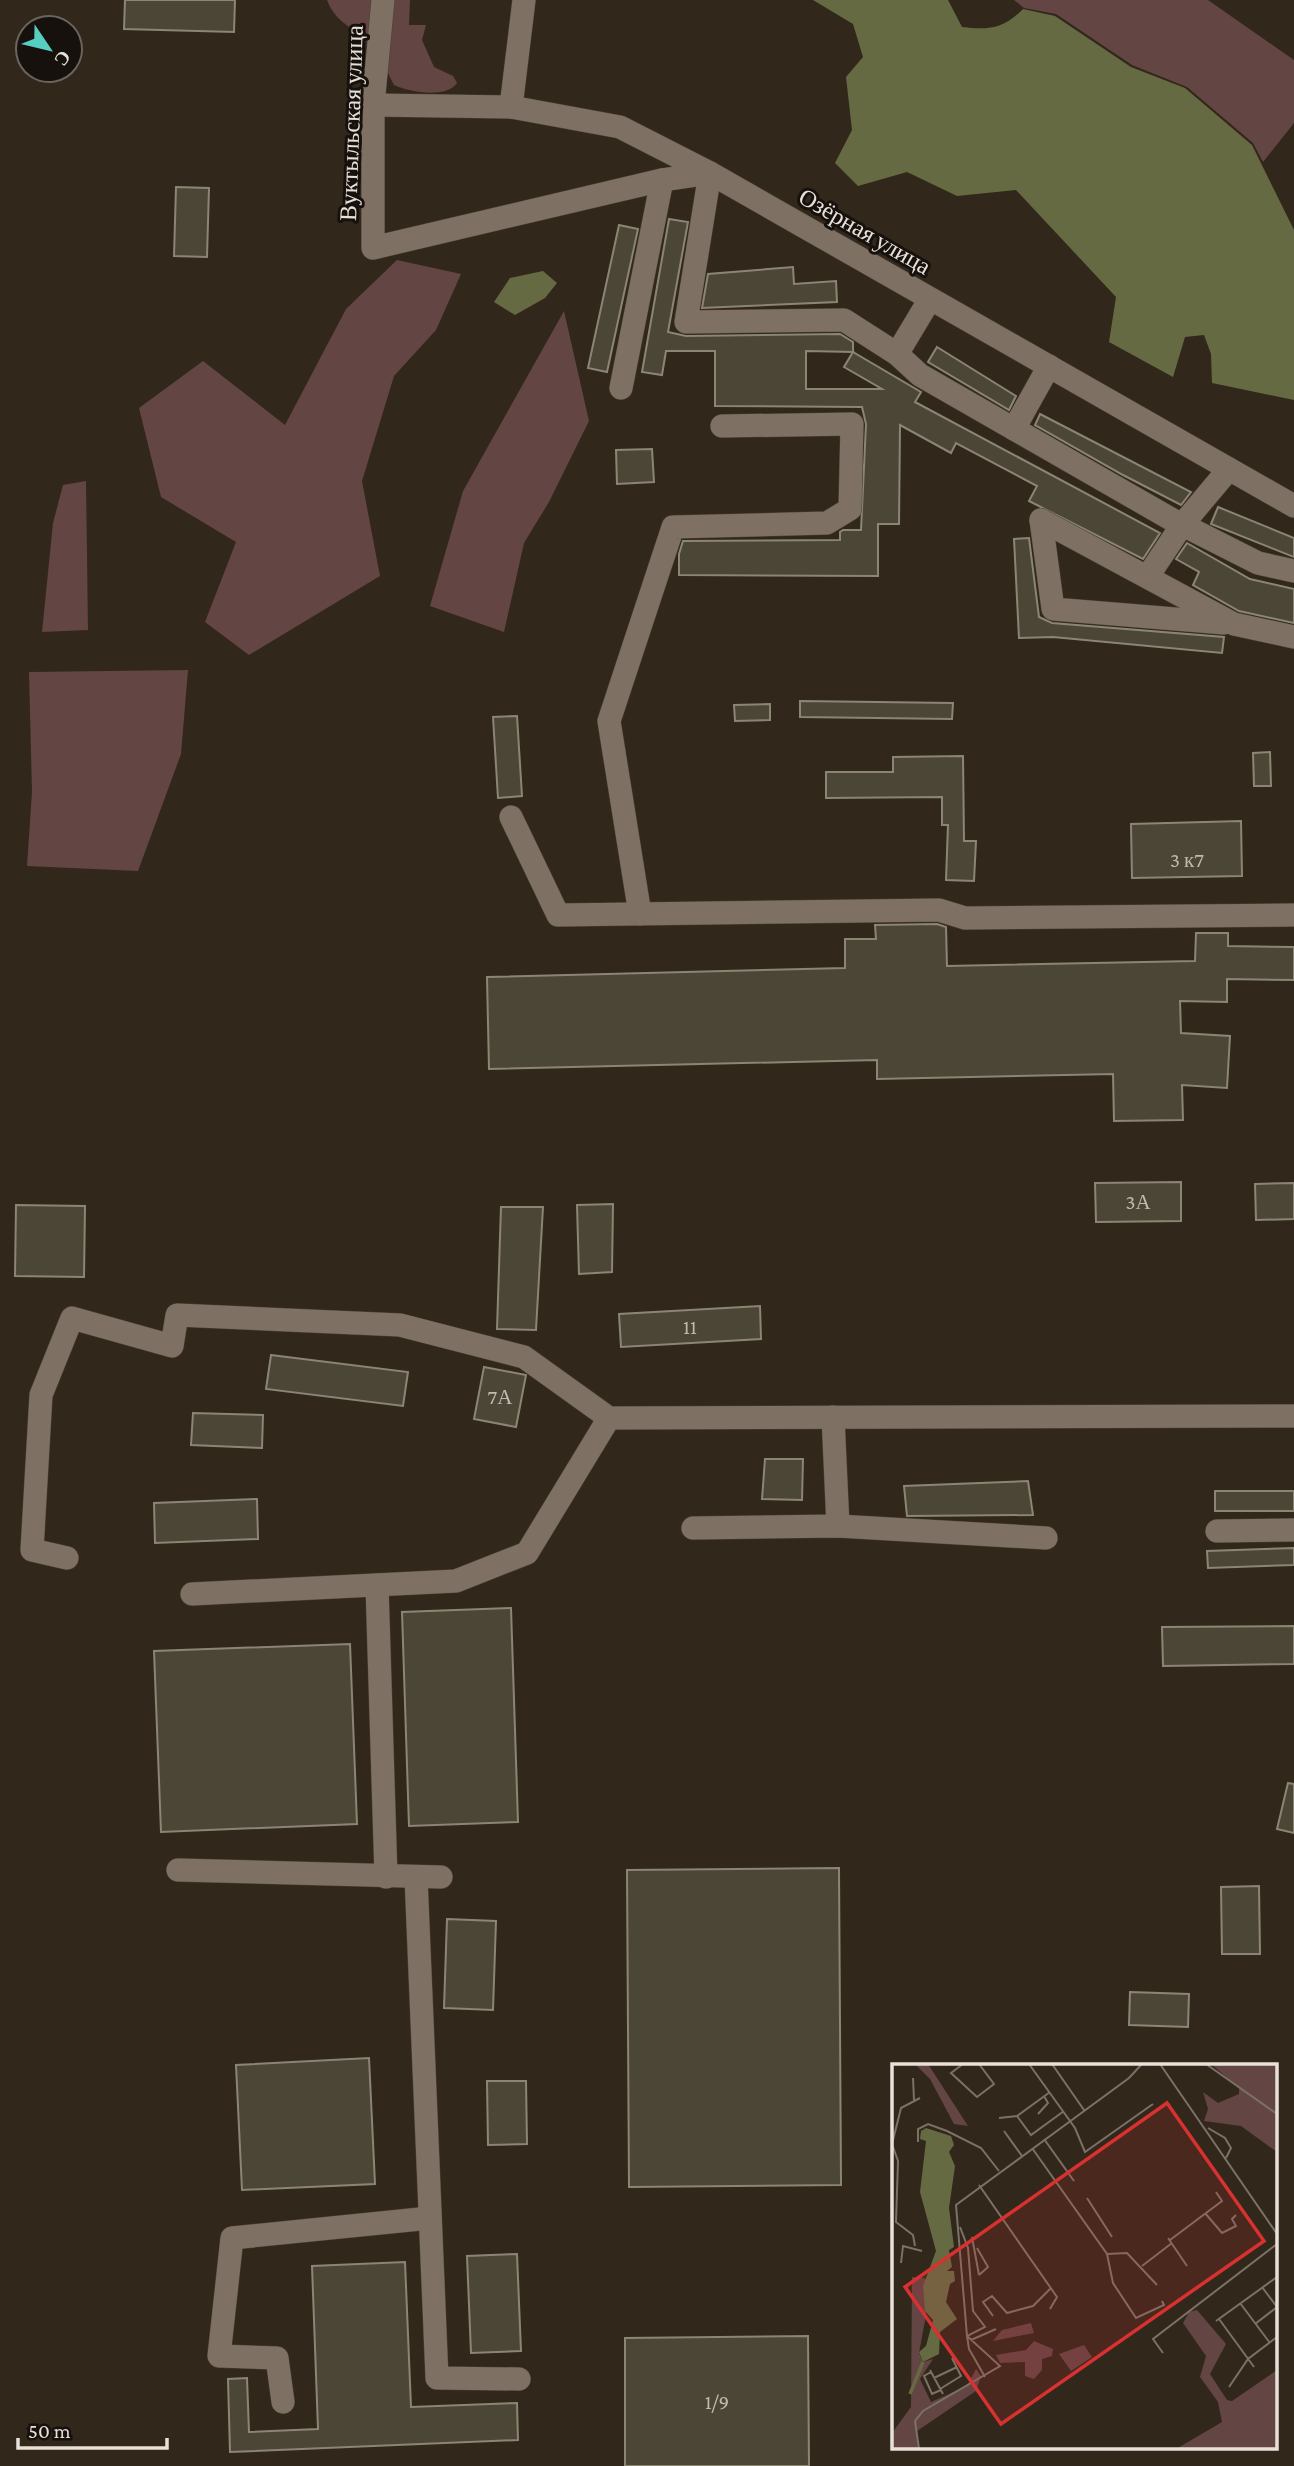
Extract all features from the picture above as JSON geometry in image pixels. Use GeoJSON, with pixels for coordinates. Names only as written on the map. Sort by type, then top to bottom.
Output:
{"type":"FeatureCollection","features":[{"type":"Feature","properties":{"kind":"street","name":"Вуктыльская улица"},"geometry":{"type":"LineString","coordinates":[[383,0],[373,105],[373,248],[662,180]]}},
{"type":"Feature","properties":{"kind":"street"},"geometry":{"type":"LineString","coordinates":[[511,107],[524,0]]}},
{"type":"Feature","properties":{"kind":"street","name":"Озёрная улица"},"geometry":{"type":"LineString","coordinates":[[373,105],[511,107],[620,127],[710,173],[1294,506]]}},
{"type":"Feature","properties":{"kind":"street"},"geometry":{"type":"LineString","coordinates":[[621,388],[662,180],[710,173],[686,322],[844,320],[897,354],[920,375],[1182,525],[1258,563],[1294,571]]}},
{"type":"Feature","properties":{"kind":"street"},"geometry":{"type":"LineString","coordinates":[[897,354],[930,299]]}},
{"type":"Feature","properties":{"kind":"street"},"geometry":{"type":"LineString","coordinates":[[1014,429],[1049,366]]}},
{"type":"Feature","properties":{"kind":"street"},"geometry":{"type":"LineString","coordinates":[[640,914],[609,720],[673,527],[827,523],[850,509],[852,424],[722,426]]}},
{"type":"Feature","properties":{"kind":"street"},"geometry":{"type":"LineString","coordinates":[[1148,576],[1182,525],[1229,469]]}},
{"type":"Feature","properties":{"kind":"street"},"geometry":{"type":"LineString","coordinates":[[1234,624],[1041,520],[1053,609],[1234,624],[1294,636]]}},
{"type":"Feature","properties":{"kind":"street"},"geometry":{"type":"LineString","coordinates":[[511,817],[558,915],[939,910],[965,918],[1294,915]]}},
{"type":"Feature","properties":{"kind":"street"},"geometry":{"type":"LineString","coordinates":[[66,1558],[32,1550],[41,1395],[72,1318],[172,1346],[177,1315],[400,1325],[524,1357],[609,1418],[1294,1416]]}},
{"type":"Feature","properties":{"kind":"street"},"geometry":{"type":"LineString","coordinates":[[833,1417],[838,1526]]}},
{"type":"Feature","properties":{"kind":"street"},"geometry":{"type":"LineString","coordinates":[[192,1594],[456,1581],[527,1553],[609,1418]]}},
{"type":"Feature","properties":{"kind":"street"},"geometry":{"type":"LineString","coordinates":[[693,1528],[838,1526],[1046,1538]]}},
{"type":"Feature","properties":{"kind":"street"},"geometry":{"type":"LineString","coordinates":[[1217,1531],[1294,1530]]}},
{"type":"Feature","properties":{"kind":"street"},"geometry":{"type":"LineString","coordinates":[[377,1585],[386,1877]]}},
{"type":"Feature","properties":{"kind":"street"},"geometry":{"type":"LineString","coordinates":[[178,1870],[441,1877]]}},
{"type":"Feature","properties":{"kind":"street"},"geometry":{"type":"LineString","coordinates":[[416,1877],[437,2378],[519,2378]]}},
{"type":"Feature","properties":{"kind":"street"},"geometry":{"type":"LineString","coordinates":[[283,2402],[277,2358],[219,2356],[232,2238],[430,2218]]}},
{"type":"Feature","properties":{"kind":"shaded area"},"geometry":{"type":"Polygon","coordinates":[[[327,0],[410,0],[409,25],[426,25],[422,40],[434,67],[453,76],[457,83],[452,88],[436,93],[418,92],[394,85],[373,49],[338,18],[327,0]]]}},
{"type":"Feature","properties":{"kind":"shaded area"},"geometry":{"type":"Polygon","coordinates":[[[813,0],[948,0],[962,27],[972,28],[995,27],[1009,21],[1023,9],[1055,16],[1131,67],[1185,88],[1252,145],[1294,230],[1294,400],[1212,383],[1211,354],[1204,335],[1185,337],[1173,377],[1109,342],[1116,297],[1016,190],[957,196],[907,172],[858,186],[835,163],[852,130],[846,77],[863,57],[853,24],[813,0]]]}},
{"type":"Feature","properties":{"kind":"shaded area"},"geometry":{"type":"Polygon","coordinates":[[[1014,0],[1208,0],[1294,60],[1294,123],[1263,162],[1253,143],[1187,87],[1132,65],[1056,14],[1024,8],[1014,0]]]}},
{"type":"Feature","properties":{"kind":"shaded area"},"geometry":{"type":"Polygon","coordinates":[[[397,260],[461,274],[436,330],[394,376],[362,481],[380,576],[249,655],[205,622],[236,542],[161,497],[139,408],[203,361],[285,425],[346,309],[397,260]]]}},
{"type":"Feature","properties":{"kind":"shaded area"},"geometry":{"type":"Polygon","coordinates":[[[543,271],[557,283],[545,298],[515,315],[494,302],[510,278],[543,271]]]}},
{"type":"Feature","properties":{"kind":"shaded area"},"geometry":{"type":"Polygon","coordinates":[[[564,311],[589,421],[549,502],[524,543],[504,632],[430,606],[463,491],[564,311]]]}},
{"type":"Feature","properties":{"kind":"shaded area"},"geometry":{"type":"Polygon","coordinates":[[[86,481],[88,630],[42,632],[53,523],[63,485],[86,481]]]}},
{"type":"Feature","properties":{"kind":"shaded area"},"geometry":{"type":"Polygon","coordinates":[[[188,670],[181,754],[138,871],[27,866],[32,792],[29,672],[188,670]]]}},
{"type":"Feature","properties":{"kind":"building"},"geometry":{"type":"Polygon","coordinates":[[[125,0],[235,0],[234,32],[124,29],[125,0]]]}},
{"type":"Feature","properties":{"kind":"building"},"geometry":{"type":"Polygon","coordinates":[[[176,187],[209,188],[207,257],[174,256],[176,187]]]}},
{"type":"Feature","properties":{"kind":"building"},"geometry":{"type":"Polygon","coordinates":[[[669,219],[688,222],[668,332],[686,336],[840,334],[853,342],[853,352],[921,392],[915,402],[1160,533],[1143,559],[1029,501],[1037,486],[956,443],[951,453],[900,425],[899,524],[878,524],[878,576],[679,575],[679,554],[683,541],[840,540],[840,532],[843,530],[861,530],[866,424],[862,407],[715,406],[715,351],[666,351],[662,375],[642,372],[669,219]],[[806,351],[806,389],[882,389],[844,367],[853,352],[806,351]]]}},
{"type":"Feature","properties":{"kind":"building"},"geometry":{"type":"Polygon","coordinates":[[[619,225],[638,229],[607,372],[588,368],[619,225]]]}},
{"type":"Feature","properties":{"kind":"building"},"geometry":{"type":"Polygon","coordinates":[[[793,267],[794,284],[836,281],[837,302],[702,308],[708,274],[793,267]]]}},
{"type":"Feature","properties":{"kind":"building"},"geometry":{"type":"Polygon","coordinates":[[[937,347],[1016,396],[1009,410],[928,362],[937,347]]]}},
{"type":"Feature","properties":{"kind":"building"},"geometry":{"type":"Polygon","coordinates":[[[1040,414],[1191,492],[1181,505],[1035,425],[1040,414]]]}},
{"type":"Feature","properties":{"kind":"building"},"geometry":{"type":"Polygon","coordinates":[[[652,449],[654,482],[617,484],[616,450],[652,449]]]}},
{"type":"Feature","properties":{"kind":"building"},"geometry":{"type":"Polygon","coordinates":[[[1218,507],[1294,538],[1294,557],[1211,524],[1218,507]]]}},
{"type":"Feature","properties":{"kind":"building"},"geometry":{"type":"Polygon","coordinates":[[[1029,538],[1039,617],[1052,623],[1224,637],[1222,653],[1053,637],[1019,638],[1014,539],[1029,538]]]}},
{"type":"Feature","properties":{"kind":"building"},"geometry":{"type":"Polygon","coordinates":[[[1187,543],[1250,579],[1294,589],[1294,623],[1239,611],[1193,585],[1199,572],[1176,559],[1187,543]]]}},
{"type":"Feature","properties":{"kind":"building"},"geometry":{"type":"Polygon","coordinates":[[[800,701],[953,703],[952,719],[800,717],[800,701]]]}},
{"type":"Feature","properties":{"kind":"building"},"geometry":{"type":"Polygon","coordinates":[[[770,704],[770,720],[735,721],[734,705],[770,704]]]}},
{"type":"Feature","properties":{"kind":"building"},"geometry":{"type":"Polygon","coordinates":[[[517,716],[522,796],[498,798],[493,717],[517,716]]]}},
{"type":"Feature","properties":{"kind":"building"},"geometry":{"type":"Polygon","coordinates":[[[1270,752],[1271,786],[1254,786],[1253,753],[1270,752]]]}},
{"type":"Feature","properties":{"kind":"building"},"geometry":{"type":"Polygon","coordinates":[[[963,756],[964,841],[976,841],[974,881],[946,880],[948,825],[942,825],[942,797],[826,798],[826,772],[893,772],[893,757],[963,756]]]}},
{"type":"Feature","properties":{"kind":"building"},"geometry":{"type":"Polygon","coordinates":[[[1241,821],[1242,876],[1132,878],[1131,824],[1241,821]]]}},
{"type":"Feature","properties":{"kind":"building"},"geometry":{"type":"Polygon","coordinates":[[[937,924],[946,927],[947,966],[1195,961],[1196,933],[1228,933],[1228,946],[1294,947],[1294,980],[1227,979],[1227,1002],[1180,1001],[1181,1033],[1230,1036],[1227,1088],[1182,1085],[1183,1120],[1114,1121],[1113,1074],[877,1079],[877,1060],[489,1069],[487,977],[845,968],[845,939],[876,939],[875,925],[937,924]]]}},
{"type":"Feature","properties":{"kind":"building"},"geometry":{"type":"Polygon","coordinates":[[[1181,1182],[1181,1221],[1096,1222],[1095,1183],[1181,1182]]]}},
{"type":"Feature","properties":{"kind":"building"},"geometry":{"type":"Polygon","coordinates":[[[1294,1183],[1294,1219],[1256,1220],[1255,1184],[1294,1183]]]}},
{"type":"Feature","properties":{"kind":"building"},"geometry":{"type":"Polygon","coordinates":[[[613,1204],[612,1272],[579,1274],[577,1205],[613,1204]]]}},
{"type":"Feature","properties":{"kind":"building"},"geometry":{"type":"Polygon","coordinates":[[[16,1205],[85,1206],[84,1277],[15,1276],[16,1205]]]}},
{"type":"Feature","properties":{"kind":"building"},"geometry":{"type":"Polygon","coordinates":[[[501,1207],[543,1207],[536,1330],[497,1329],[501,1207]]]}},
{"type":"Feature","properties":{"kind":"building"},"geometry":{"type":"Polygon","coordinates":[[[760,1306],[761,1339],[621,1347],[619,1314],[760,1306]]]}},
{"type":"Feature","properties":{"kind":"building"},"geometry":{"type":"Polygon","coordinates":[[[271,1355],[408,1372],[403,1406],[266,1389],[271,1355]]]}},
{"type":"Feature","properties":{"kind":"building"},"geometry":{"type":"Polygon","coordinates":[[[484,1367],[526,1375],[516,1427],[474,1419],[484,1367]]]}},
{"type":"Feature","properties":{"kind":"building"},"geometry":{"type":"Polygon","coordinates":[[[193,1413],[263,1415],[262,1448],[191,1445],[193,1413]]]}},
{"type":"Feature","properties":{"kind":"building"},"geometry":{"type":"Polygon","coordinates":[[[765,1459],[803,1459],[802,1500],[762,1499],[765,1459]]]}},
{"type":"Feature","properties":{"kind":"building"},"geometry":{"type":"Polygon","coordinates":[[[1028,1481],[1033,1515],[907,1516],[904,1486],[1028,1481]]]}},
{"type":"Feature","properties":{"kind":"building"},"geometry":{"type":"Polygon","coordinates":[[[1215,1491],[1294,1491],[1294,1511],[1215,1511],[1215,1491]]]}},
{"type":"Feature","properties":{"kind":"building"},"geometry":{"type":"Polygon","coordinates":[[[257,1499],[258,1539],[155,1543],[154,1503],[257,1499]]]}},
{"type":"Feature","properties":{"kind":"building"},"geometry":{"type":"Polygon","coordinates":[[[1294,1548],[1294,1565],[1208,1568],[1207,1551],[1294,1548]]]}},
{"type":"Feature","properties":{"kind":"building"},"geometry":{"type":"Polygon","coordinates":[[[511,1608],[518,1822],[409,1826],[402,1612],[511,1608]]]}},
{"type":"Feature","properties":{"kind":"building"},"geometry":{"type":"Polygon","coordinates":[[[1294,1626],[1294,1664],[1163,1666],[1162,1627],[1294,1626]]]}},
{"type":"Feature","properties":{"kind":"building"},"geometry":{"type":"Polygon","coordinates":[[[350,1644],[357,1824],[161,1832],[154,1651],[350,1644]]]}},
{"type":"Feature","properties":{"kind":"building"},"geometry":{"type":"Polygon","coordinates":[[[1288,1783],[1294,1784],[1294,1833],[1277,1829],[1288,1783]]]}},
{"type":"Feature","properties":{"kind":"building"},"geometry":{"type":"Polygon","coordinates":[[[839,1868],[841,2185],[629,2187],[627,1870],[839,1868]]]}},
{"type":"Feature","properties":{"kind":"building"},"geometry":{"type":"Polygon","coordinates":[[[1259,1886],[1260,1954],[1222,1954],[1221,1887],[1259,1886]]]}},
{"type":"Feature","properties":{"kind":"building"},"geometry":{"type":"Polygon","coordinates":[[[447,1919],[496,1921],[493,2010],[444,2008],[447,1919]]]}},
{"type":"Feature","properties":{"kind":"building"},"geometry":{"type":"Polygon","coordinates":[[[1130,1992],[1189,1994],[1188,2027],[1129,2025],[1130,1992]]]}},
{"type":"Feature","properties":{"kind":"building"},"geometry":{"type":"Polygon","coordinates":[[[369,2058],[375,2184],[242,2190],[236,2065],[369,2058]]]}},
{"type":"Feature","properties":{"kind":"building"},"geometry":{"type":"Polygon","coordinates":[[[487,2081],[526,2081],[527,2144],[488,2145],[487,2081]]]}},
{"type":"Feature","properties":{"kind":"building"},"geometry":{"type":"Polygon","coordinates":[[[517,2254],[521,2351],[471,2353],[467,2256],[517,2254]]]}},
{"type":"Feature","properties":{"kind":"building"},"geometry":{"type":"Polygon","coordinates":[[[405,2262],[411,2407],[517,2403],[518,2440],[230,2452],[228,2379],[247,2378],[249,2432],[318,2429],[312,2266],[405,2262]]]}},
{"type":"Feature","properties":{"kind":"building"},"geometry":{"type":"Polygon","coordinates":[[[808,2336],[809,2466],[625,2466],[625,2338],[808,2336]]]}}]}
